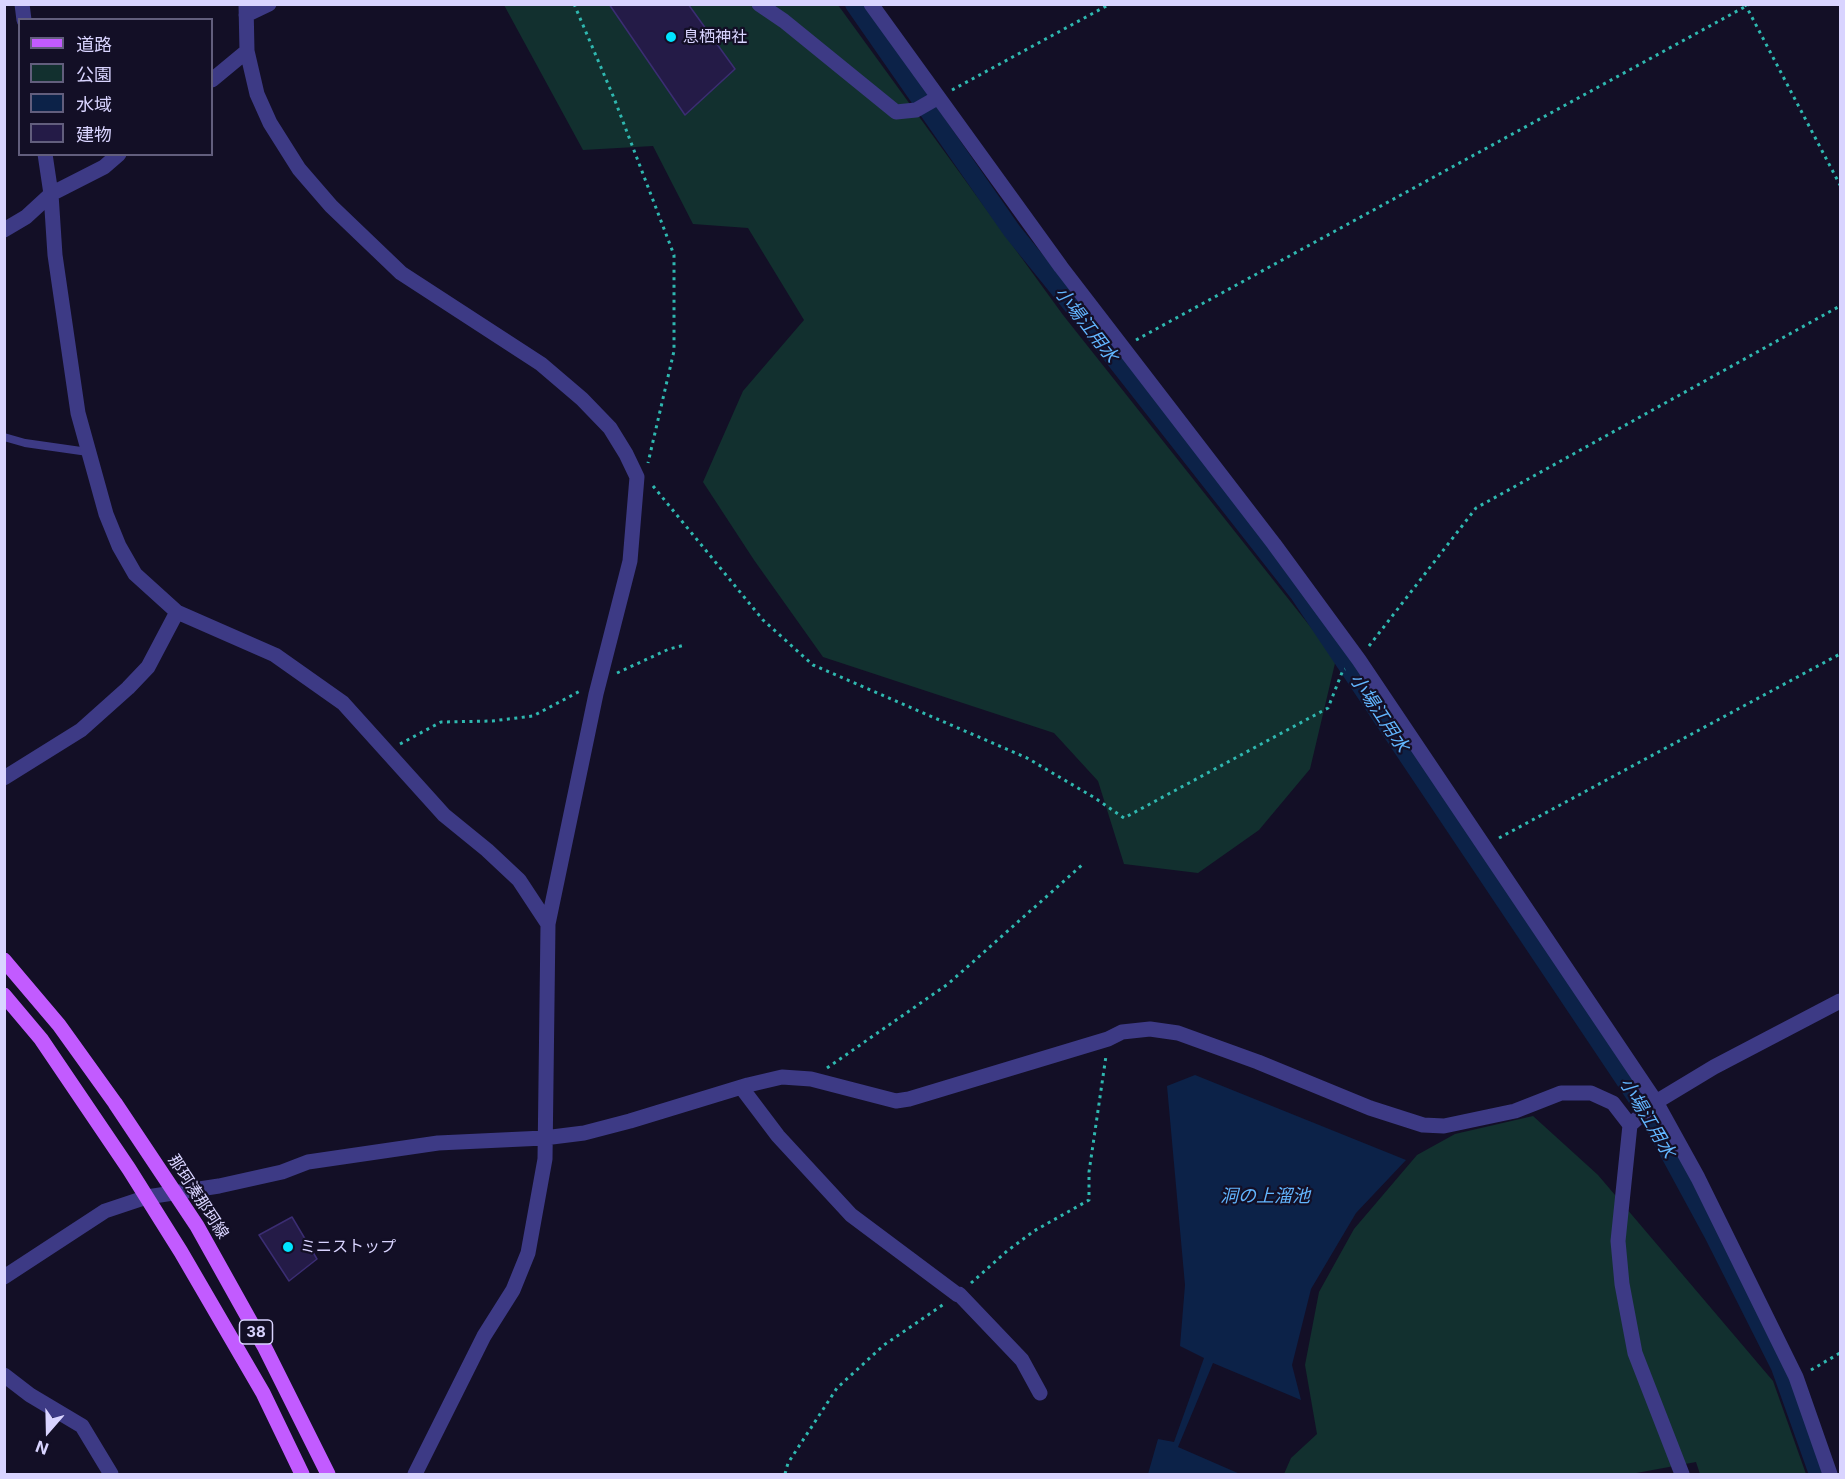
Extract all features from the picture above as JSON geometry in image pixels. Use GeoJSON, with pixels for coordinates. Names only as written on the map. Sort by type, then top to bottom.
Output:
{"type":"FeatureCollection","features":[{"type":"Feature","properties":{"kind":"main road","name":"那珂湊那珂線"},"geometry":{"type":"LineString","coordinates":[[4,960],[59,1025],[115,1103],[197,1226],[232,1286],[328,1474]]}},
{"type":"Feature","properties":{"kind":"main road","name":"38"},"geometry":{"type":"LineString","coordinates":[[4,995],[41,1039],[147,1197],[204,1289],[263,1393],[302,1474]]}},
{"type":"Feature","properties":{"kind":"street"},"geometry":{"type":"LineString","coordinates":[[269,4],[246,10],[248,51],[257,94],[270,123],[299,169],[331,206],[401,273],[541,364],[582,399],[610,428],[641,477],[630,561],[599,681],[548,924],[544,1159],[528,1253],[513,1290],[484,1336],[415,1474]]}},
{"type":"Feature","properties":{"kind":"street"},"geometry":{"type":"LineString","coordinates":[[759,4],[784,21],[896,112],[916,110],[933,100]]}},
{"type":"Feature","properties":{"kind":"street"},"geometry":{"type":"LineString","coordinates":[[871,4],[933,100],[1121,348],[1275,544],[1359,660],[1483,846],[1649,1108],[1698,1178],[1796,1377],[1830,1474]]}},
{"type":"Feature","properties":{"kind":"street"},"geometry":{"type":"LineString","coordinates":[[213,79],[248,51]]}},
{"type":"Feature","properties":{"kind":"street"},"geometry":{"type":"LineString","coordinates":[[45,156],[51,194],[55,255],[78,413],[106,514],[119,546],[135,574],[177,612],[274,655],[343,703],[444,815],[519,880],[548,924]]}},
{"type":"Feature","properties":{"kind":"street"},"geometry":{"type":"LineString","coordinates":[[4,230],[26,217],[51,194],[104,167],[117,156]]}},
{"type":"Feature","properties":{"kind":"street"},"geometry":{"type":"LineString","coordinates":[[4,778],[81,730],[128,688],[148,667],[177,612]]}},
{"type":"Feature","properties":{"kind":"street"},"geometry":{"type":"LineString","coordinates":[[1682,1474],[1635,1353],[1622,1284],[1618,1241],[1630,1125],[1649,1108],[1714,1067],[1840,1001]]}},
{"type":"Feature","properties":{"kind":"street"},"geometry":{"type":"LineString","coordinates":[[4,1276],[105,1211],[147,1197],[175,1194],[282,1172],[308,1162],[438,1143],[584,1133],[782,1077],[811,1079],[896,1101],[909,1100],[1108,1039],[1122,1032],[1150,1029],[1178,1033],[1258,1062],[1370,1108],[1423,1125],[1444,1126],[1515,1111],[1561,1093],[1591,1093],[1613,1102],[1630,1125]]}},
{"type":"Feature","properties":{"kind":"street"},"geometry":{"type":"LineString","coordinates":[[741,1087],[778,1136],[851,1215],[959,1294],[1022,1360],[1040,1392]]}},
{"type":"Feature","properties":{"kind":"street"},"geometry":{"type":"LineString","coordinates":[[4,1375],[30,1395],[82,1426],[111,1474]]}},
{"type":"Feature","properties":{"kind":"lane"},"geometry":{"type":"LineString","coordinates":[[4,437],[25,443],[88,452]]}},
{"type":"Feature","properties":{"kind":"path"},"geometry":{"type":"LineString","coordinates":[[574,4],[614,98],[674,255],[674,351],[641,477],[763,620],[813,664],[1027,758],[1124,818],[1328,708],[1342,670]]}},
{"type":"Feature","properties":{"kind":"path"},"geometry":{"type":"LineString","coordinates":[[933,100],[1110,4]]}},
{"type":"Feature","properties":{"kind":"path"},"geometry":{"type":"LineString","coordinates":[[1121,348],[1747,5],[1840,185]]}},
{"type":"Feature","properties":{"kind":"path"},"geometry":{"type":"LineString","coordinates":[[1359,660],[1476,508],[1840,306]]}},
{"type":"Feature","properties":{"kind":"path"},"geometry":{"type":"LineString","coordinates":[[387,750],[441,722],[492,721],[533,716],[599,681],[669,649],[685,645]]}},
{"type":"Feature","properties":{"kind":"path"},"geometry":{"type":"LineString","coordinates":[[1483,846],[1840,654]]}},
{"type":"Feature","properties":{"kind":"path"},"geometry":{"type":"LineString","coordinates":[[811,1079],[948,984],[1082,865]]}},
{"type":"Feature","properties":{"kind":"path"},"geometry":{"type":"LineString","coordinates":[[785,1474],[788,1464],[837,1388],[884,1345],[959,1294],[1007,1251],[1034,1231],[1089,1200],[1089,1172],[1108,1039]]}},
{"type":"Feature","properties":{"kind":"path"},"geometry":{"type":"LineString","coordinates":[[1796,1377],[1840,1353]]}},
{"type":"Feature","properties":{"kind":"green space"},"geometry":{"type":"Polygon","coordinates":[[[504,5],[838,5],[1063,315],[1336,659],[1310,769],[1259,830],[1198,873],[1124,864],[1098,781],[1054,733],[823,657],[754,560],[703,482],[743,391],[804,320],[748,228],[693,224],[653,146],[583,150],[504,5]]]}},
{"type":"Feature","properties":{"kind":"green space"},"geometry":{"type":"Polygon","coordinates":[[[1533,1116],[1598,1175],[1773,1381],[1806,1474],[1700,1474],[1696,1462],[1631,1474],[1284,1474],[1291,1458],[1317,1434],[1305,1365],[1319,1292],[1354,1229],[1417,1155],[1455,1134],[1533,1116]]]}},
{"type":"Feature","properties":{"kind":"water","name":"洞の上溜池"},"geometry":{"type":"Polygon","coordinates":[[[1195,1075],[1406,1160],[1356,1213],[1311,1289],[1292,1365],[1301,1400],[1213,1363],[1178,1447],[1240,1474],[1148,1474],[1158,1439],[1174,1442],[1204,1358],[1180,1346],[1185,1285],[1167,1086],[1195,1075]]]}},
{"type":"Feature","properties":{"kind":"building","name":"息栖神社"},"geometry":{"type":"Polygon","coordinates":[[[609,4],[688,4],[735,69],[685,115],[609,4]]]}},
{"type":"Feature","properties":{"kind":"building","name":"ミニストップ"},"geometry":{"type":"Polygon","coordinates":[[[292,1217],[317,1259],[289,1281],[259,1235],[292,1217]]]}},
{"type":"Feature","properties":{"kind":"waterway","name":"小場江用水"},"geometry":{"type":"LineString","coordinates":[[854,4],[1012,231],[1299,594],[1650,1118],[1714,1236],[1780,1367],[1818,1474]]}},
{"type":"Feature","properties":{"kind":"place","name":"息栖神社"},"geometry":{"type":"Point","coordinates":[671,37]}},
{"type":"Feature","properties":{"kind":"place","name":"ミニストップ"},"geometry":{"type":"Point","coordinates":[288,1247]}}]}
